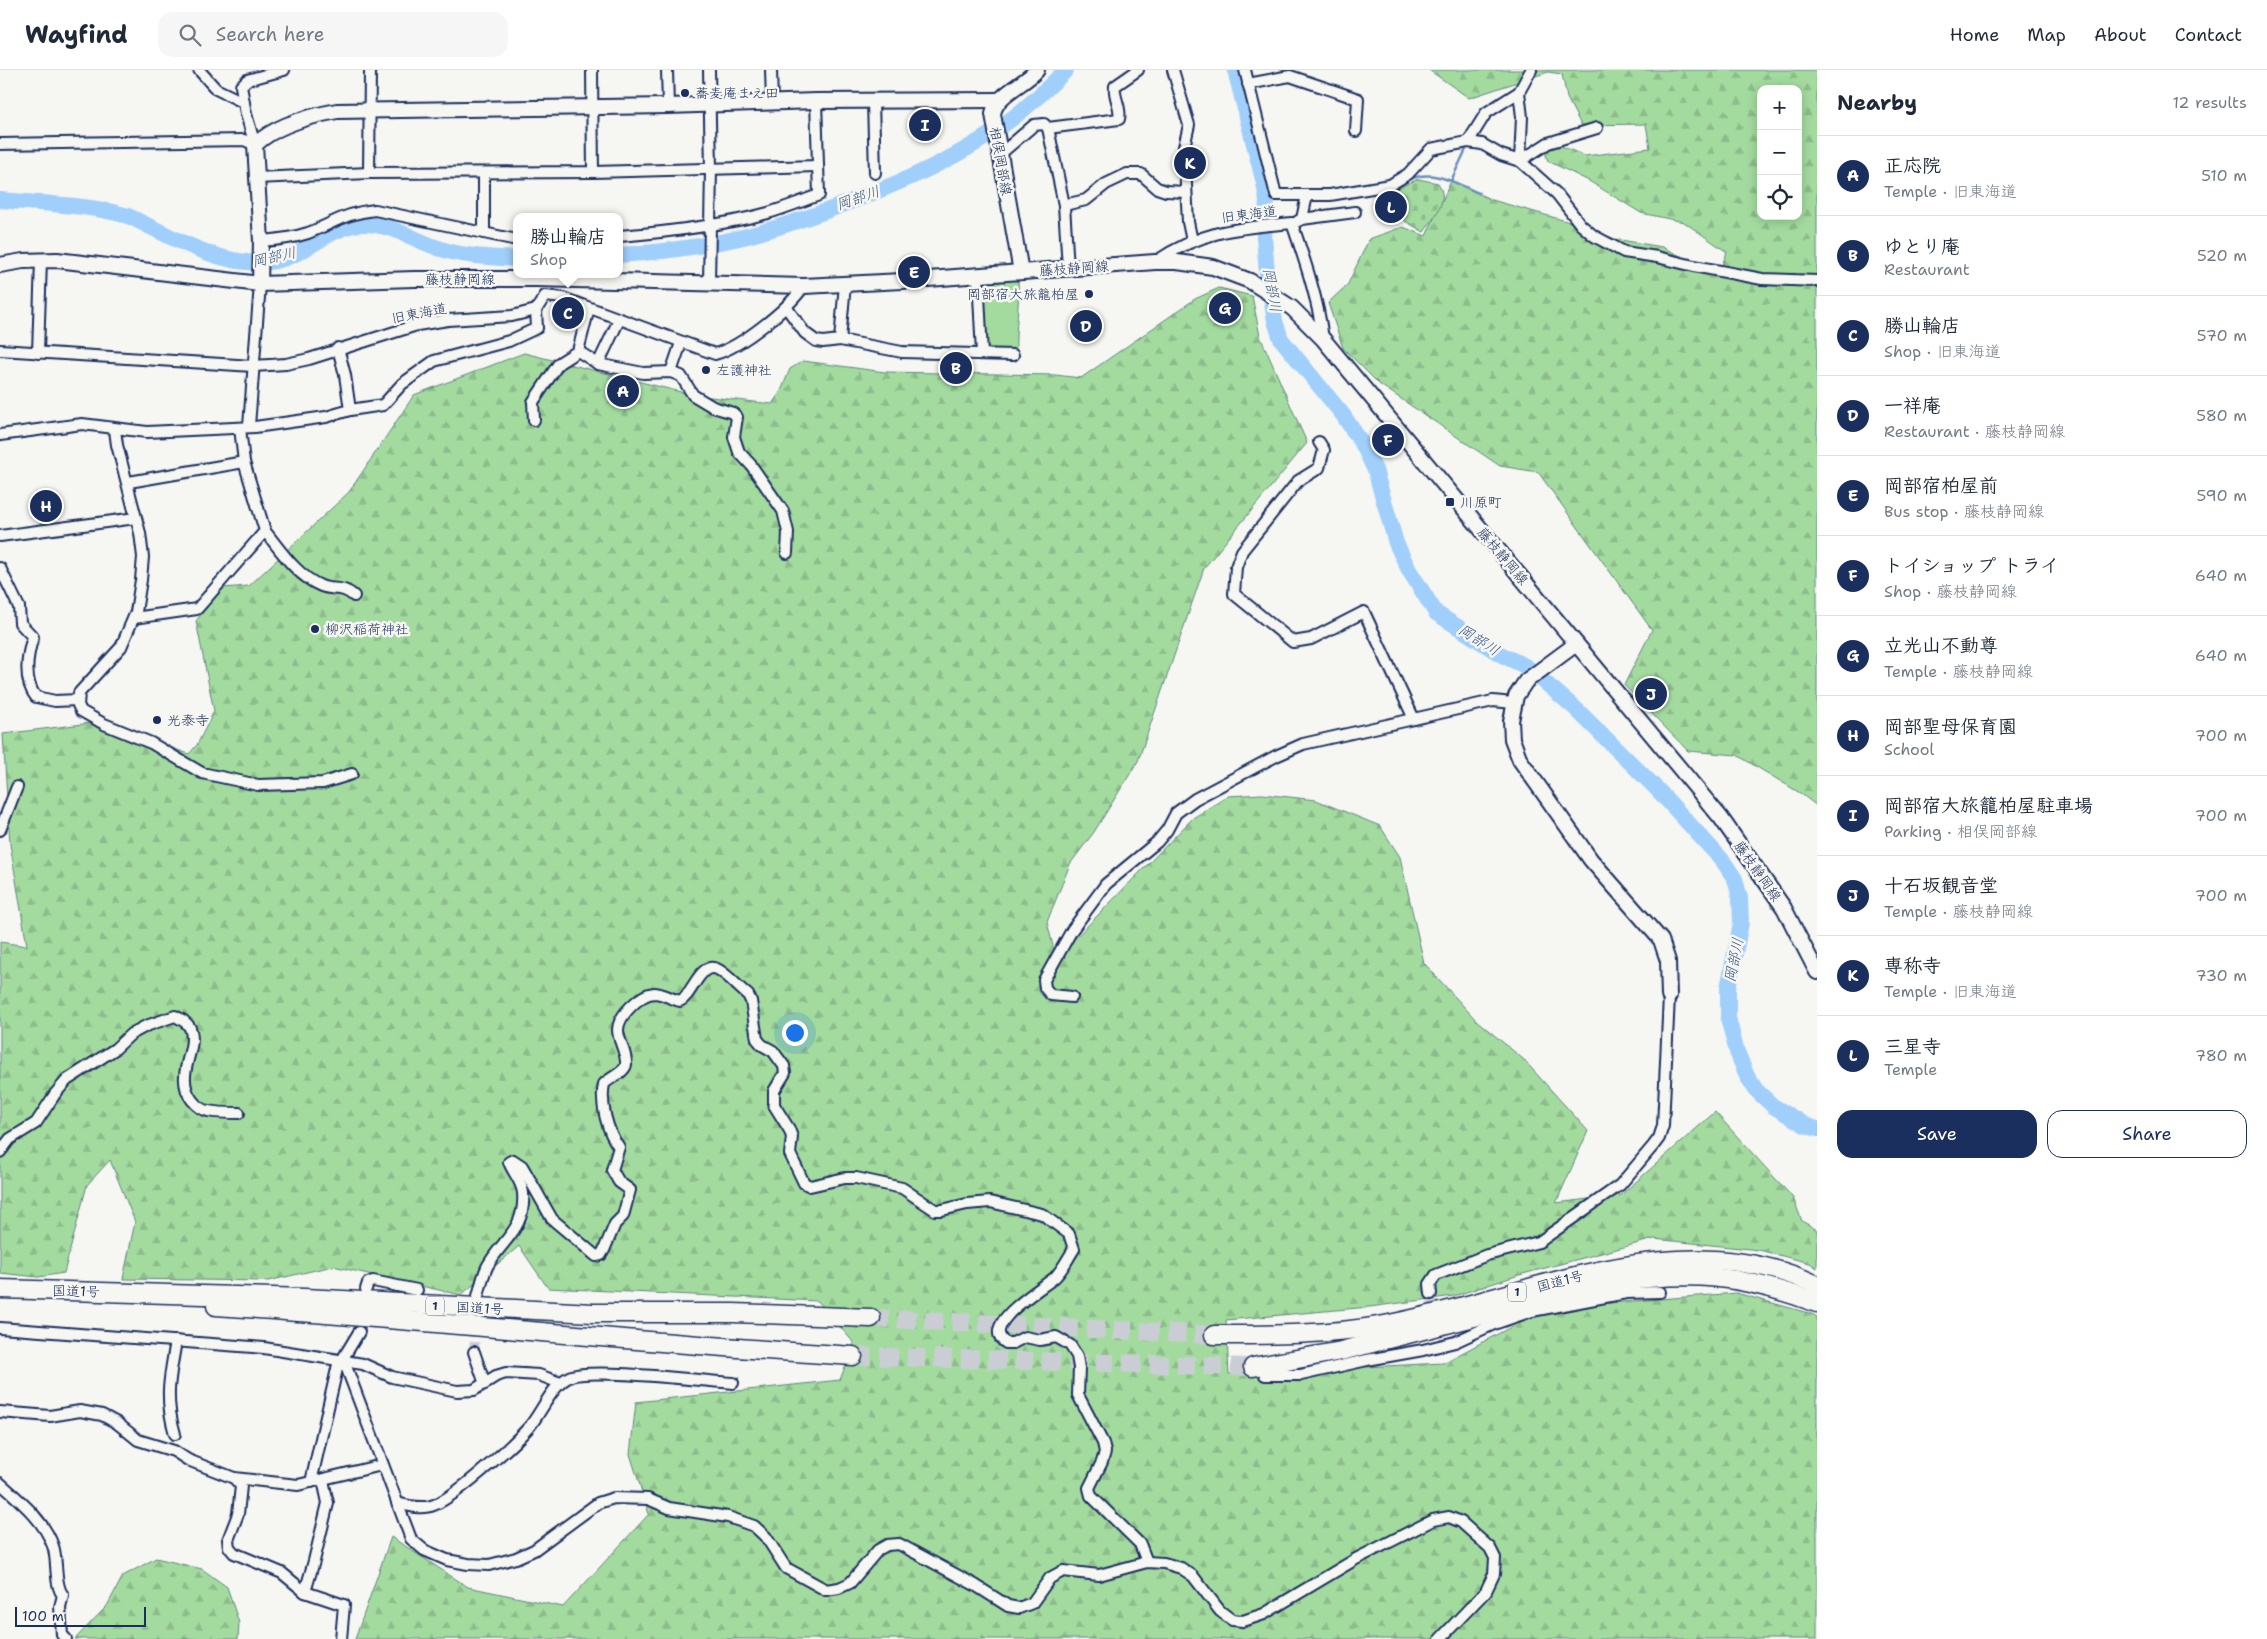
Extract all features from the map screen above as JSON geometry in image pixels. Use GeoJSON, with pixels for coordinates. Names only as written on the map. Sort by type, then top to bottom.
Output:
{"type":"FeatureCollection","features":[{"type":"Feature","properties":{"kind":"highway","name":"国道1号"},"geometry":{"type":"LineString","coordinates":[[1214,1335],[1304,1335],[1384,1325],[1439,1313],[1594,1272],[1630,1264],[1676,1260],[1723,1261],[1755,1265],[1802,1278],[1817,1285]]}},
{"type":"Feature","properties":{"kind":"highway","name":"国道1号"},"geometry":{"type":"LineString","coordinates":[[1259,1371],[1601,1285],[1649,1277],[1698,1275],[1728,1278],[1780,1289],[1817,1303]]}},
{"type":"Feature","properties":{"kind":"highway","name":"国道1号"},"geometry":{"type":"LineString","coordinates":[[0,1289],[305,1298],[593,1313],[733,1313],[871,1318]]}},
{"type":"Feature","properties":{"kind":"highway","name":"国道1号"},"geometry":{"type":"LineString","coordinates":[[0,1301],[214,1306],[280,1310],[492,1326],[708,1347],[853,1356]]}},
{"type":"Feature","properties":{"kind":"main road"},"geometry":{"type":"LineString","coordinates":[[260,279],[261,241],[255,144],[263,137],[315,116],[338,111],[668,106],[816,101],[999,100],[1023,83],[1037,70]]}},
{"type":"Feature","properties":{"kind":"main road","name":"相俣岡部線"},"geometry":{"type":"LineString","coordinates":[[999,100],[993,114],[1021,272]]}},
{"type":"Feature","properties":{"kind":"main road","name":"藤枝静岡線"},"geometry":{"type":"LineString","coordinates":[[0,265],[57,260],[260,279],[536,279],[804,286],[978,276],[1155,262],[1198,264],[1213,267],[1257,285],[1283,302],[1323,339],[1694,785],[1748,855],[1784,908],[1817,972]]}},
{"type":"Feature","properties":{"kind":"main road"},"geometry":{"type":"LineString","coordinates":[[1576,644],[1526,681],[1513,703],[1512,739],[1520,760],[1591,860],[1661,940],[1668,961],[1669,996]]}},
{"type":"Feature","properties":{"kind":"street"},"geometry":{"type":"LineString","coordinates":[[199,70],[216,89],[243,102]]}},
{"type":"Feature","properties":{"kind":"street"},"geometry":{"type":"LineString","coordinates":[[255,144],[243,102],[241,86],[247,80],[271,71],[284,70]]}},
{"type":"Feature","properties":{"kind":"street"},"geometry":{"type":"LineString","coordinates":[[370,70],[370,173]]}},
{"type":"Feature","properties":{"kind":"street"},"geometry":{"type":"LineString","coordinates":[[592,70],[592,172]]}},
{"type":"Feature","properties":{"kind":"street"},"geometry":{"type":"LineString","coordinates":[[667,70],[668,106]]}},
{"type":"Feature","properties":{"kind":"street"},"geometry":{"type":"LineString","coordinates":[[709,70],[711,169],[709,283]]}},
{"type":"Feature","properties":{"kind":"street"},"geometry":{"type":"LineString","coordinates":[[772,70],[772,103]]}},
{"type":"Feature","properties":{"kind":"street"},"geometry":{"type":"LineString","coordinates":[[1048,128],[1119,119],[1120,114],[1114,86],[1138,70]]}},
{"type":"Feature","properties":{"kind":"street"},"geometry":{"type":"LineString","coordinates":[[1173,70],[1189,125],[1184,147],[1188,222],[1192,241]]}},
{"type":"Feature","properties":{"kind":"street"},"geometry":{"type":"LineString","coordinates":[[1245,70],[1276,195],[1306,200],[1390,185],[1408,174],[1431,150],[1468,142],[1485,144],[1501,155],[1520,161],[1557,194],[1581,225],[1594,236],[1624,252],[1672,260],[1762,280],[1817,281]]}},
{"type":"Feature","properties":{"kind":"street"},"geometry":{"type":"LineString","coordinates":[[1468,142],[1488,110],[1519,92],[1531,70]]}},
{"type":"Feature","properties":{"kind":"street"},"geometry":{"type":"LineString","coordinates":[[1248,84],[1290,73],[1358,99],[1356,132]]}},
{"type":"Feature","properties":{"kind":"street"},"geometry":{"type":"LineString","coordinates":[[1519,92],[1522,117],[1520,161]]}},
{"type":"Feature","properties":{"kind":"street"},"geometry":{"type":"LineString","coordinates":[[623,236],[657,233],[728,222],[769,212],[819,195],[816,101]]}},
{"type":"Feature","properties":{"kind":"street"},"geometry":{"type":"LineString","coordinates":[[873,102],[875,173]]}},
{"type":"Feature","properties":{"kind":"street"},"geometry":{"type":"LineString","coordinates":[[998,149],[1034,126],[1044,124],[1048,128],[1064,205],[1068,268]]}},
{"type":"Feature","properties":{"kind":"street"},"geometry":{"type":"LineString","coordinates":[[1520,161],[1548,143],[1597,128]]}},
{"type":"Feature","properties":{"kind":"street"},"geometry":{"type":"LineString","coordinates":[[0,144],[244,140],[255,144]]}},
{"type":"Feature","properties":{"kind":"street"},"geometry":{"type":"LineString","coordinates":[[256,178],[370,173],[592,172],[817,166]]}},
{"type":"Feature","properties":{"kind":"street"},"geometry":{"type":"LineString","coordinates":[[484,173],[484,233]]}},
{"type":"Feature","properties":{"kind":"street"},"geometry":{"type":"LineString","coordinates":[[1064,205],[1086,200],[1106,184],[1127,174],[1142,174],[1157,188],[1166,191],[1186,192]]}},
{"type":"Feature","properties":{"kind":"street"},"geometry":{"type":"LineString","coordinates":[[1297,221],[1306,200]]}},
{"type":"Feature","properties":{"kind":"street"},"geometry":{"type":"LineString","coordinates":[[261,241],[287,239],[308,233],[356,212],[374,210],[513,239]]}},
{"type":"Feature","properties":{"kind":"street"},"geometry":{"type":"LineString","coordinates":[[1297,221],[1355,212]]}},
{"type":"Feature","properties":{"kind":"street","name":"旧東海道"},"geometry":{"type":"LineString","coordinates":[[1155,262],[1192,241],[1218,232],[1297,221],[1320,315],[1323,339]]}},
{"type":"Feature","properties":{"kind":"street"},"geometry":{"type":"LineString","coordinates":[[38,353],[41,260]]}},
{"type":"Feature","properties":{"kind":"street"},"geometry":{"type":"LineString","coordinates":[[978,276],[982,354]]}},
{"type":"Feature","properties":{"kind":"street"},"geometry":{"type":"LineString","coordinates":[[260,279],[253,366],[245,427],[244,462],[265,532],[290,563],[308,579],[322,587],[346,589],[354,596]]}},
{"type":"Feature","properties":{"kind":"street"},"geometry":{"type":"LineString","coordinates":[[536,279],[544,296]]}},
{"type":"Feature","properties":{"kind":"street"},"geometry":{"type":"LineString","coordinates":[[840,340],[845,284]]}},
{"type":"Feature","properties":{"kind":"street"},"geometry":{"type":"LineString","coordinates":[[544,296],[563,298],[715,354],[727,350],[786,307],[804,286]]}},
{"type":"Feature","properties":{"kind":"street"},"geometry":{"type":"LineString","coordinates":[[0,435],[82,424],[115,430],[148,432],[245,427],[326,417],[350,410],[383,405],[402,384],[434,361],[509,341],[537,328],[536,310],[544,296]]}},
{"type":"Feature","properties":{"kind":"street"},"geometry":{"type":"LineString","coordinates":[[786,307],[811,338],[823,342],[840,340],[902,352],[1013,354]]}},
{"type":"Feature","properties":{"kind":"street"},"geometry":{"type":"LineString","coordinates":[[534,420],[533,402],[559,364],[578,350],[589,308]]}},
{"type":"Feature","properties":{"kind":"street","name":"旧東海道"},"geometry":{"type":"LineString","coordinates":[[0,350],[253,366],[286,364],[417,325],[448,320],[512,316],[536,310]]}},
{"type":"Feature","properties":{"kind":"street"},"geometry":{"type":"LineString","coordinates":[[598,364],[619,320]]}},
{"type":"Feature","properties":{"kind":"street"},"geometry":{"type":"LineString","coordinates":[[671,372],[681,343]]}},
{"type":"Feature","properties":{"kind":"street"},"geometry":{"type":"LineString","coordinates":[[338,348],[345,375],[350,410]]}},
{"type":"Feature","properties":{"kind":"street"},"geometry":{"type":"LineString","coordinates":[[578,350],[598,364],[643,373],[671,372],[681,376],[693,395],[713,407],[734,413],[737,417],[734,437],[739,452],[752,465],[783,511],[788,532],[786,553]]}},
{"type":"Feature","properties":{"kind":"street"},"geometry":{"type":"LineString","coordinates":[[115,430],[117,445],[136,518],[143,557],[141,580],[134,618],[121,647],[79,693],[78,700],[81,711],[89,717],[152,743],[202,773],[258,785],[323,783],[352,774]]}},
{"type":"Feature","properties":{"kind":"street"},"geometry":{"type":"LineString","coordinates":[[1319,442],[1324,450],[1319,468],[1298,482],[1242,551],[1236,567],[1234,594],[1293,642],[1311,639],[1364,612],[1414,719]]}},
{"type":"Feature","properties":{"kind":"street"},"geometry":{"type":"LineString","coordinates":[[128,482],[244,462]]}},
{"type":"Feature","properties":{"kind":"street"},"geometry":{"type":"LineString","coordinates":[[0,536],[136,518]]}},
{"type":"Feature","properties":{"kind":"street"},"geometry":{"type":"LineString","coordinates":[[134,618],[197,609],[265,532]]}},
{"type":"Feature","properties":{"kind":"street"},"geometry":{"type":"LineString","coordinates":[[0,568],[19,607],[20,623],[33,637],[26,658],[32,692],[36,697],[55,701],[78,700]]}},
{"type":"Feature","properties":{"kind":"street"},"geometry":{"type":"LineString","coordinates":[[1072,997],[1051,995],[1045,988],[1044,980],[1072,930],[1106,884],[1157,842],[1168,830],[1176,814],[1195,799],[1276,756],[1303,744],[1493,701],[1513,703]]}},
{"type":"Feature","properties":{"kind":"street"},"geometry":{"type":"LineString","coordinates":[[0,830],[17,787]]}},
{"type":"Feature","properties":{"kind":"street"},"geometry":{"type":"LineString","coordinates":[[477,1300],[487,1267],[516,1229],[520,1220],[523,1194],[521,1183],[509,1162],[513,1160],[522,1166],[552,1219],[596,1256],[601,1255],[615,1224],[623,1216],[630,1190],[618,1182],[612,1170],[619,1147],[611,1136],[602,1093],[604,1084],[624,1069],[626,1064],[620,1038],[620,1019],[626,1010],[649,994],[656,993],[680,1000],[686,998],[702,972],[708,968],[714,968],[720,971],[752,1000],[756,1039],[773,1051],[784,1066],[785,1073],[774,1091],[774,1105],[789,1129],[792,1137],[790,1154],[804,1183],[810,1186],[845,1178],[856,1178],[902,1188],[934,1210],[990,1202],[1042,1214],[1069,1234],[1074,1249],[1054,1278],[1003,1320],[997,1330],[998,1335],[1006,1343],[1013,1343],[1025,1337],[1040,1340],[1056,1337],[1070,1345],[1077,1356],[1079,1368],[1078,1395],[1103,1443],[1105,1452],[1088,1488],[1091,1496],[1140,1544],[1147,1562]]}},
{"type":"Feature","properties":{"kind":"street"},"geometry":{"type":"LineString","coordinates":[[1431,1294],[1430,1284],[1436,1275],[1487,1255],[1539,1242],[1620,1185],[1653,1146],[1659,1138],[1663,1126],[1669,996]]}},
{"type":"Feature","properties":{"kind":"street"},"geometry":{"type":"LineString","coordinates":[[0,1152],[10,1139],[36,1123],[55,1094],[67,1080],[115,1049],[130,1034],[175,1016],[184,1020],[190,1027],[192,1039],[186,1065],[185,1082],[188,1094],[196,1105],[206,1111],[239,1113]]}},
{"type":"Feature","properties":{"kind":"street"},"geometry":{"type":"LineString","coordinates":[[366,1289],[368,1283],[373,1281],[416,1290]]}},
{"type":"Feature","properties":{"kind":"street"},"geometry":{"type":"LineString","coordinates":[[1259,1371],[1301,1375],[1443,1341],[1532,1311],[1626,1293],[1660,1292]]}},
{"type":"Feature","properties":{"kind":"street"},"geometry":{"type":"LineString","coordinates":[[0,1328],[264,1348],[363,1364],[392,1377],[457,1391],[474,1390],[496,1376],[506,1374],[539,1375],[560,1382]]}},
{"type":"Feature","properties":{"kind":"street"},"geometry":{"type":"LineString","coordinates":[[310,1482],[342,1360],[359,1332]]}},
{"type":"Feature","properties":{"kind":"street"},"geometry":{"type":"LineString","coordinates":[[175,1434],[169,1412],[167,1393],[176,1341]]}},
{"type":"Feature","properties":{"kind":"street"},"geometry":{"type":"LineString","coordinates":[[474,1352],[486,1384]]}},
{"type":"Feature","properties":{"kind":"street"},"geometry":{"type":"LineString","coordinates":[[342,1360],[411,1539],[424,1550],[446,1560],[488,1565],[516,1558],[534,1550],[598,1503],[614,1498],[648,1499],[669,1508],[728,1517],[754,1526],[766,1537],[786,1568],[826,1590],[839,1588],[850,1583],[878,1550],[887,1545],[899,1544],[975,1585],[1008,1606],[1019,1608],[1032,1604],[1050,1578],[1062,1571],[1099,1576],[1147,1562],[1164,1563],[1182,1568],[1192,1576],[1220,1611],[1232,1620],[1243,1621],[1264,1614],[1356,1559],[1433,1520],[1449,1518],[1461,1522],[1490,1548],[1495,1558],[1494,1574],[1486,1591],[1440,1639]]}},
{"type":"Feature","properties":{"kind":"street"},"geometry":{"type":"LineString","coordinates":[[397,1503],[414,1507],[430,1506],[443,1501],[488,1466],[528,1428],[560,1382],[571,1376],[604,1374],[733,1383]]}},
{"type":"Feature","properties":{"kind":"street"},"geometry":{"type":"LineString","coordinates":[[0,1412],[50,1416],[80,1411],[102,1415],[118,1423],[138,1440],[174,1451],[188,1460],[234,1478],[298,1485],[382,1465]]}},
{"type":"Feature","properties":{"kind":"street"},"geometry":{"type":"LineString","coordinates":[[234,1478],[241,1486],[240,1503],[230,1532],[229,1548],[234,1553],[282,1573],[305,1592],[344,1604],[340,1639]]}},
{"type":"Feature","properties":{"kind":"street"},"geometry":{"type":"LineString","coordinates":[[305,1592],[328,1503],[323,1480]]}},
{"type":"Feature","properties":{"kind":"street"},"geometry":{"type":"LineString","coordinates":[[0,1483],[31,1512],[53,1545],[57,1560],[59,1591],[63,1595],[60,1608],[62,1635],[66,1639]]}},
{"type":"Feature","properties":{"kind":"green space"},"geometry":{"type":"Polygon","coordinates":[[[1429,70],[1817,70],[1817,806],[1800,793],[1737,755],[1688,751],[1624,685],[1652,630],[1538,472],[1500,466],[1379,384],[1343,348],[1328,303],[1348,284],[1369,239],[1403,227],[1426,236],[1451,181],[1492,200],[1577,224],[1615,239],[1662,247],[1701,266],[1721,268],[1727,252],[1684,222],[1641,213],[1589,181],[1548,161],[1544,149],[1561,146],[1585,156],[1650,148],[1646,124],[1581,125],[1567,98],[1562,74],[1548,72],[1469,98],[1429,70]]]}},
{"type":"Feature","properties":{"kind":"green space"},"geometry":{"type":"Polygon","coordinates":[[[1418,179],[1438,183],[1442,196],[1436,215],[1424,232],[1405,221],[1396,189],[1418,179]]]}},
{"type":"Feature","properties":{"kind":"green space"},"geometry":{"type":"Polygon","coordinates":[[[1018,280],[1016,350],[987,352],[983,283],[1018,280]]]}},
{"type":"Feature","properties":{"kind":"green space"},"geometry":{"type":"Polygon","coordinates":[[[1219,288],[1252,296],[1260,336],[1307,443],[1204,568],[1138,761],[1094,832],[1070,864],[1047,922],[1056,958],[1193,818],[1228,796],[1262,794],[1316,800],[1380,826],[1400,857],[1424,963],[1476,1020],[1523,1059],[1588,1131],[1556,1203],[1621,1195],[1715,1112],[1793,1198],[1802,1221],[1817,1230],[1817,1268],[1810,1263],[1759,1250],[1654,1239],[1519,1275],[1454,1296],[1369,1307],[1226,1320],[1229,1374],[1443,1363],[1547,1308],[1736,1293],[1812,1314],[1817,1317],[1817,1639],[355,1639],[391,1537],[468,1587],[563,1607],[649,1514],[630,1454],[636,1402],[840,1380],[854,1343],[818,1301],[548,1288],[519,1246],[461,1295],[333,1266],[268,1281],[123,1279],[135,1222],[110,1160],[87,1185],[64,1273],[38,1277],[0,1273],[0,942],[27,946],[10,844],[3,734],[99,722],[189,754],[197,745],[214,711],[196,621],[222,588],[249,586],[349,492],[414,395],[524,353],[693,395],[772,404],[781,391],[790,369],[803,361],[885,372],[1055,375],[1081,378],[1195,299],[1219,288]]]}},
{"type":"Feature","properties":{"kind":"green space"},"geometry":{"type":"Polygon","coordinates":[[[156,1558],[202,1569],[227,1587],[239,1623],[238,1639],[75,1639],[107,1606],[123,1576],[156,1558]]]}},
{"type":"Feature","properties":{"kind":"waterway","name":"岡部川"},"geometry":{"type":"LineString","coordinates":[[623,255],[680,249],[739,238],[794,222],[873,193],[942,162],[986,137],[1022,111],[1066,70]]}},
{"type":"Feature","properties":{"kind":"waterway","name":"岡部川"},"geometry":{"type":"LineString","coordinates":[[1235,70],[1264,183],[1267,201],[1264,237],[1267,273],[1275,321],[1281,339],[1343,415],[1363,445],[1375,470],[1396,543],[1409,570],[1436,613],[1500,654],[1527,667],[1576,709],[1657,789],[1723,861],[1735,879],[1740,898],[1741,923],[1728,988],[1728,1018],[1737,1052],[1747,1076],[1756,1090],[1773,1106],[1805,1125],[1817,1129]]}},
{"type":"Feature","properties":{"kind":"waterway"},"geometry":{"type":"LineString","coordinates":[[1451,181],[1468,145]]}},
{"type":"Feature","properties":{"kind":"waterway"},"geometry":{"type":"LineString","coordinates":[[1408,180],[1417,177],[1435,176],[1453,181],[1479,193]]}},
{"type":"Feature","properties":{"kind":"waterway","name":"岡部川"},"geometry":{"type":"LineString","coordinates":[[0,200],[65,205],[112,212],[128,216],[187,245],[230,259],[252,263],[273,261],[293,255],[335,232],[353,225],[362,224],[373,224],[393,229],[431,246],[450,252],[513,259]]}},
{"type":"Feature","properties":{"kind":"waterway"},"geometry":{"type":"LineString","coordinates":[[1267,201],[1290,200]]}},
{"type":"Feature","properties":{"kind":"waterway"},"geometry":{"type":"LineString","coordinates":[[0,1323],[63,1328]]}},
{"type":"Feature","properties":{"kind":"waterway"},"geometry":{"type":"LineString","coordinates":[[193,1338],[262,1343]]}},
{"type":"Feature","properties":{"kind":"waterway"},"geometry":{"type":"LineString","coordinates":[[275,1345],[341,1354]]}},
{"type":"Feature","properties":{"kind":"waterway"},"geometry":{"type":"LineString","coordinates":[[518,1370],[524,1368],[540,1371]]}},
{"type":"Feature","properties":{"kind":"waterway"},"geometry":{"type":"LineString","coordinates":[[571,1372],[577,1369],[585,1369]]}},
{"type":"Feature","properties":{"kind":"waterway"},"geometry":{"type":"LineString","coordinates":[[545,1372],[564,1376]]}},
{"type":"Feature","properties":{"kind":"waterway"},"geometry":{"type":"LineString","coordinates":[[720,1377],[738,1378]]}},
{"type":"Feature","properties":{"kind":"tunnel"},"geometry":{"type":"LineString","coordinates":[[1431,1294],[1441,1336]]}},
{"type":"Feature","properties":{"kind":"tunnel"},"geometry":{"type":"LineString","coordinates":[[871,1318],[1214,1335]]}},
{"type":"Feature","properties":{"kind":"tunnel"},"geometry":{"type":"LineString","coordinates":[[474,1352],[476,1321]]}},
{"type":"Feature","properties":{"kind":"tunnel"},"geometry":{"type":"LineString","coordinates":[[853,1356],[1253,1367]]}},
{"type":"Feature","properties":{"kind":"place","name":"蕎麦庵まえ田"},"geometry":{"type":"Point","coordinates":[685,93]}},
{"type":"Feature","properties":{"kind":"place","name":"岡部宿大旅籠柏屋駐車場"},"geometry":{"type":"Point","coordinates":[925,125]}},
{"type":"Feature","properties":{"kind":"place","name":"専称寺"},"geometry":{"type":"Point","coordinates":[1190,163]}},
{"type":"Feature","properties":{"kind":"place","name":"三星寺"},"geometry":{"type":"Point","coordinates":[1391,207]}},
{"type":"Feature","properties":{"kind":"place","name":"岡部宿柏屋前"},"geometry":{"type":"Point","coordinates":[914,272]}},
{"type":"Feature","properties":{"kind":"place","name":"岡部宿大旅籠柏屋"},"geometry":{"type":"Point","coordinates":[1089,294]}},
{"type":"Feature","properties":{"kind":"place","name":"立光山不動尊"},"geometry":{"type":"Point","coordinates":[1225,308]}},
{"type":"Feature","properties":{"kind":"place","name":"勝山輪店"},"geometry":{"type":"Point","coordinates":[568,313]}},
{"type":"Feature","properties":{"kind":"place","name":"一祥庵"},"geometry":{"type":"Point","coordinates":[1086,326]}},
{"type":"Feature","properties":{"kind":"place","name":"ゆとり庵"},"geometry":{"type":"Point","coordinates":[956,368]}},
{"type":"Feature","properties":{"kind":"place","name":"左護神社"},"geometry":{"type":"Point","coordinates":[706,370]}},
{"type":"Feature","properties":{"kind":"place","name":"正応院"},"geometry":{"type":"Point","coordinates":[623,391]}},
{"type":"Feature","properties":{"kind":"place","name":"トイショップ トライ"},"geometry":{"type":"Point","coordinates":[1388,440]}},
{"type":"Feature","properties":{"kind":"place","name":"川原町"},"geometry":{"type":"Point","coordinates":[1450,502]}},
{"type":"Feature","properties":{"kind":"place","name":"岡部聖母保育園"},"geometry":{"type":"Point","coordinates":[46,506]}},
{"type":"Feature","properties":{"kind":"place","name":"柳沢稲荷神社"},"geometry":{"type":"Point","coordinates":[315,629]}},
{"type":"Feature","properties":{"kind":"place","name":"十石坂観音堂"},"geometry":{"type":"Point","coordinates":[1651,694]}},
{"type":"Feature","properties":{"kind":"place","name":"光泰寺"},"geometry":{"type":"Point","coordinates":[157,720]}}]}
